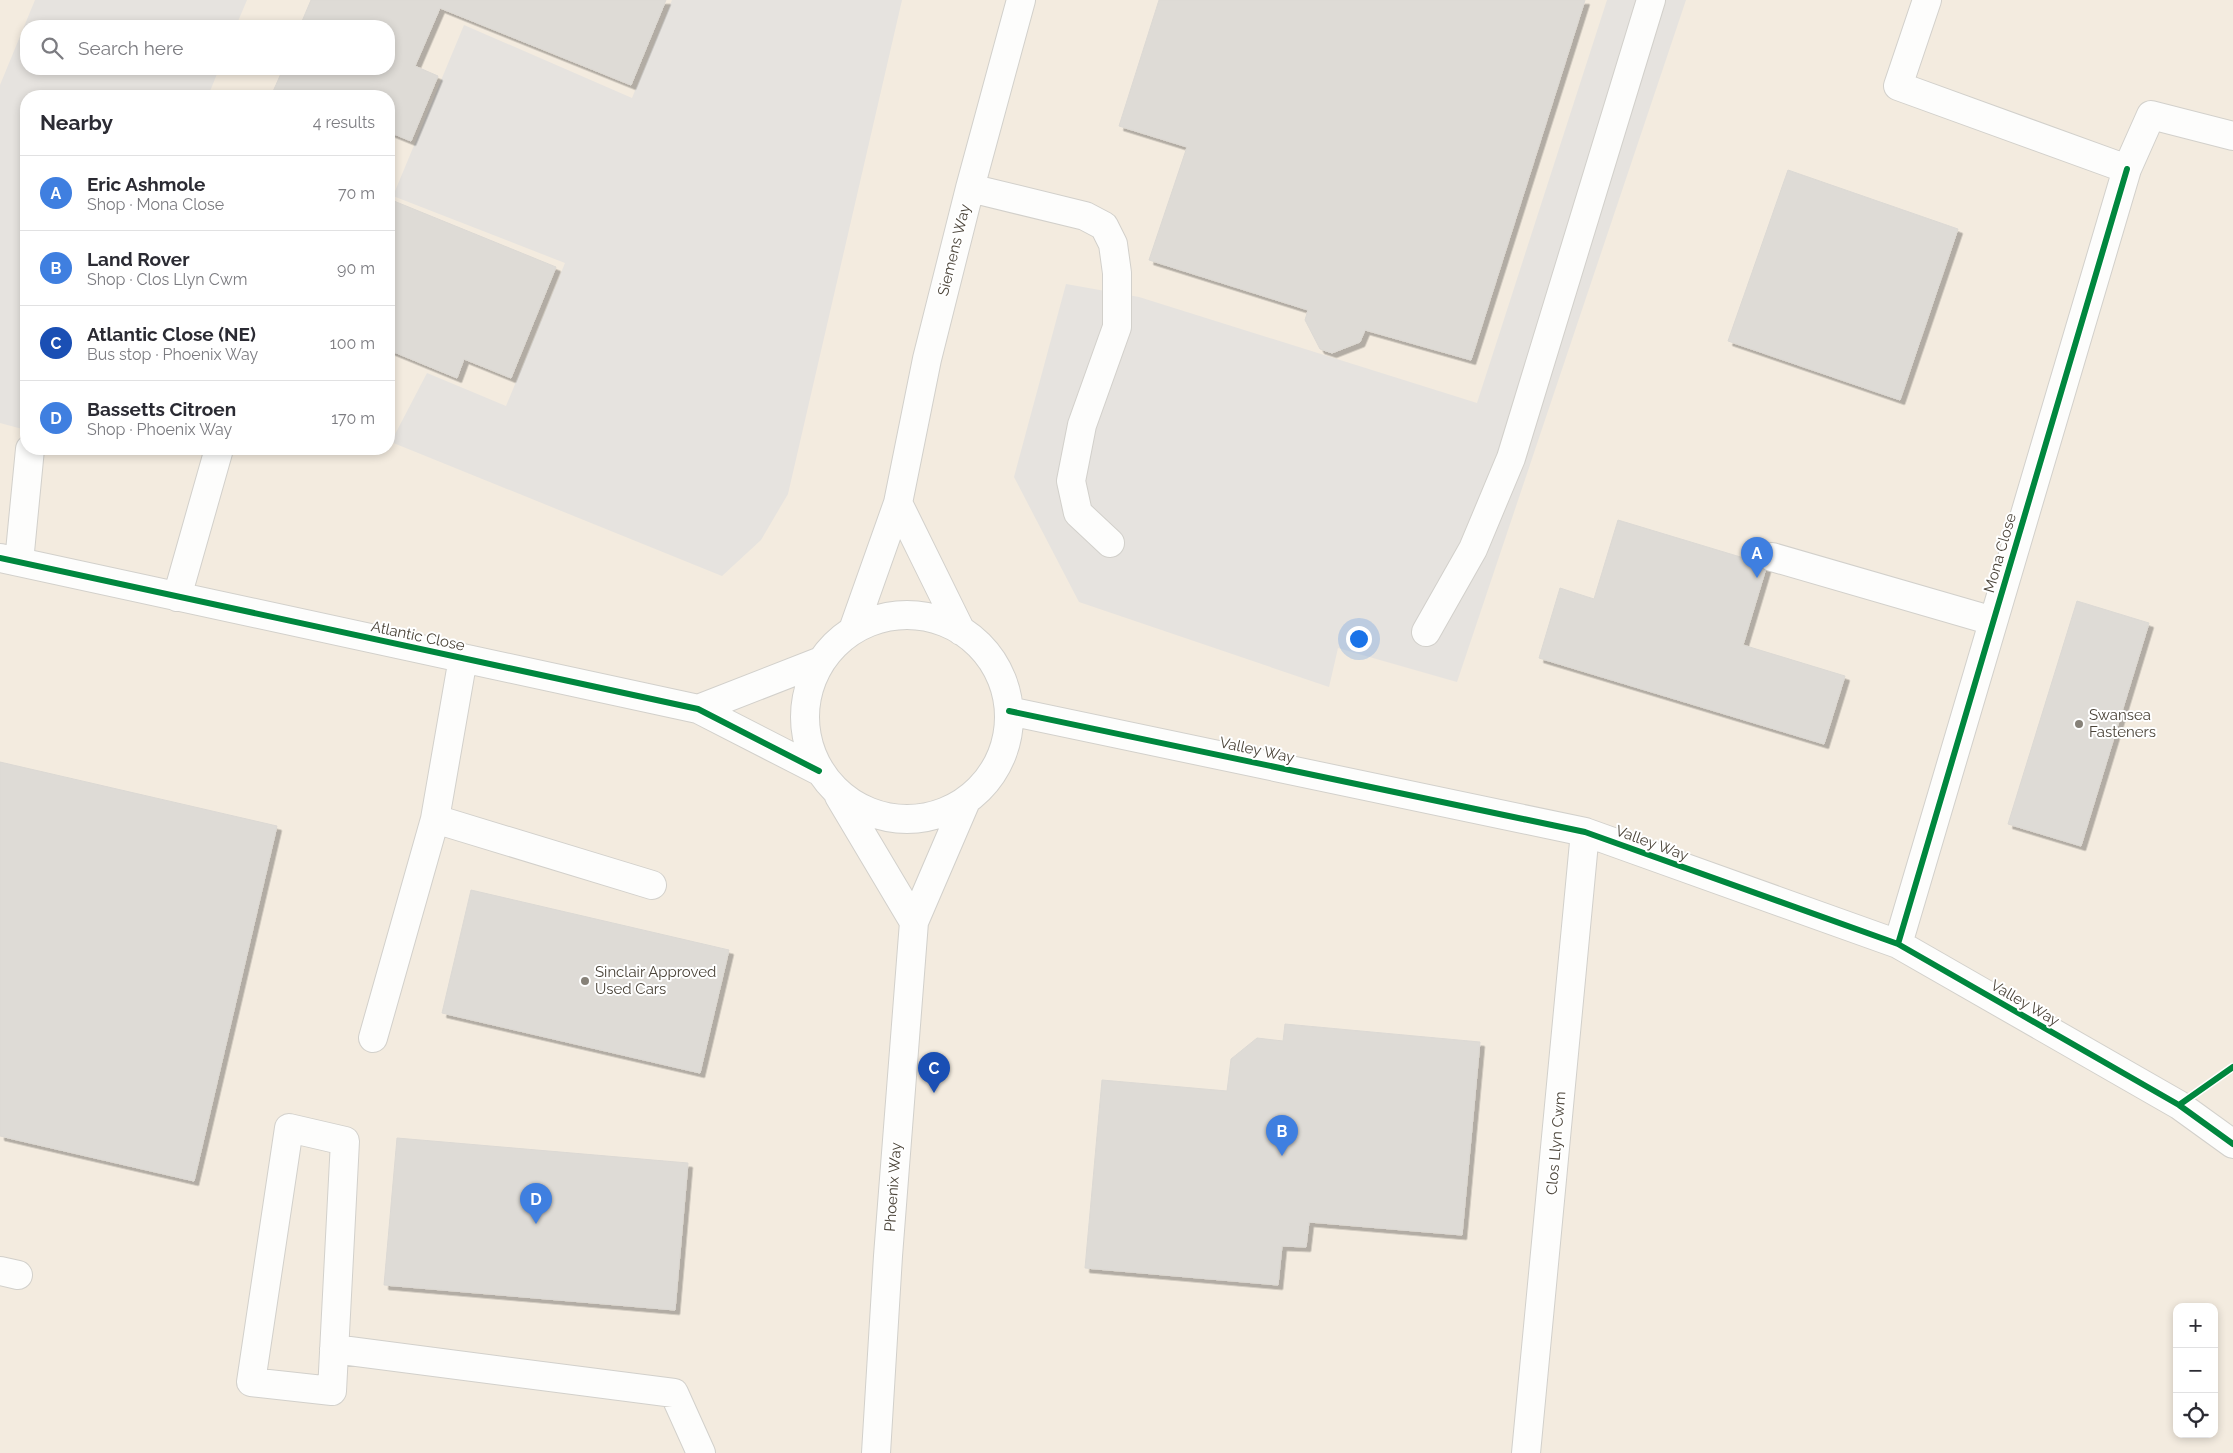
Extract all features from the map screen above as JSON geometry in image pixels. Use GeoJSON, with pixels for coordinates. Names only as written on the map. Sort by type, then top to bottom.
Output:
{"type":"FeatureCollection","features":[{"type":"Feature","properties":{"kind":"street","name":"Siemens Way"},"geometry":{"type":"LineString","coordinates":[[854,630],[898,503],[927,359],[970,188],[1021,0]]}},
{"type":"Feature","properties":{"kind":"street"},"geometry":{"type":"LineString","coordinates":[[1426,632],[1473,549],[1511,458],[1651,0]]}},
{"type":"Feature","properties":{"kind":"street"},"geometry":{"type":"LineString","coordinates":[[1927,0],[1898,86],[2127,169]]}},
{"type":"Feature","properties":{"kind":"street","name":"Mona Close"},"geometry":{"type":"LineString","coordinates":[[1898,944],[2127,169],[2151,115],[2233,136]]}},
{"type":"Feature","properties":{"kind":"street"},"geometry":{"type":"LineString","coordinates":[[970,188],[1085,216],[1104,226],[1113,244],[1117,273],[1117,327],[1082,425],[1071,481],[1078,513],[1110,543]]}},
{"type":"Feature","properties":{"kind":"street"},"geometry":{"type":"LineString","coordinates":[[10,560],[29,455]]}},
{"type":"Feature","properties":{"kind":"street"},"geometry":{"type":"LineString","coordinates":[[177,596],[217,455]]}},
{"type":"Feature","properties":{"kind":"street"},"geometry":{"type":"LineString","coordinates":[[898,503],[961,630]]}},
{"type":"Feature","properties":{"kind":"street"},"geometry":{"type":"LineString","coordinates":[[1772,557],[1994,621]]}},
{"type":"Feature","properties":{"kind":"street","name":"Atlantic Close"},"geometry":{"type":"LineString","coordinates":[[10,560],[698,709],[819,771]]}},
{"type":"Feature","properties":{"kind":"street"},"geometry":{"type":"LineString","coordinates":[[837,793],[860,809],[886,818],[914,820],[941,814],[966,801],[985,784],[999,762],[1008,737],[1009,711],[1005,687],[995,664],[980,645],[961,630],[941,620],[904,615],[874,620],[854,630],[835,644],[821,661],[809,687],[804,716],[808,745],[819,771],[837,793],[914,922]]}},
{"type":"Feature","properties":{"kind":"street"},"geometry":{"type":"LineString","coordinates":[[374,1038],[435,819],[463,658]]}},
{"type":"Feature","properties":{"kind":"street"},"geometry":{"type":"LineString","coordinates":[[698,709],[821,661]]}},
{"type":"Feature","properties":{"kind":"street","name":"Valley Way"},"geometry":{"type":"LineString","coordinates":[[1009,711],[1585,832],[1898,944],[2178,1105],[2233,1144]]}},
{"type":"Feature","properties":{"kind":"street","name":"Phoenix Way"},"geometry":{"type":"LineString","coordinates":[[876,1453],[888,1256],[914,922],[966,801]]}},
{"type":"Feature","properties":{"kind":"street"},"geometry":{"type":"LineString","coordinates":[[435,819],[652,885]]}},
{"type":"Feature","properties":{"kind":"street","name":"Clos Llyn Cwm"},"geometry":{"type":"LineString","coordinates":[[1526,1453],[1585,832]]}},
{"type":"Feature","properties":{"kind":"street"},"geometry":{"type":"LineString","coordinates":[[289,1128],[344,1141],[334,1349],[332,1391],[251,1382],[289,1128]]}},
{"type":"Feature","properties":{"kind":"street"},"geometry":{"type":"LineString","coordinates":[[334,1349],[674,1393],[701,1453]]}},
{"type":"Feature","properties":{"kind":"shaded area"},"geometry":{"type":"Polygon","coordinates":[[[0,0],[2233,0],[2233,1453],[0,1453],[0,0]]]}},
{"type":"Feature","properties":{"kind":"shaded area"},"geometry":{"type":"Polygon","coordinates":[[[35,0],[247,0],[239,20],[27,20],[35,0]]]}},
{"type":"Feature","properties":{"kind":"shaded area"},"geometry":{"type":"Polygon","coordinates":[[[672,0],[902,0],[788,494],[761,540],[722,576],[395,444],[395,434],[427,373],[506,406],[565,263],[395,197],[395,191],[464,25],[632,98],[672,0]]]}},
{"type":"Feature","properties":{"kind":"shaded area"},"geometry":{"type":"Polygon","coordinates":[[[1607,0],[1686,0],[1457,682],[1338,648],[1329,687],[1079,602],[1014,477],[1066,284],[1139,297],[1477,403],[1607,0]]]}},
{"type":"Feature","properties":{"kind":"shaded area"},"geometry":{"type":"Polygon","coordinates":[[[20,36],[20,75],[217,75],[210,90],[20,90],[20,428],[0,423],[0,85],[20,36]]]}},
{"type":"Feature","properties":{"kind":"building"},"geometry":{"type":"Polygon","coordinates":[[[311,0],[666,0],[631,85],[440,8],[415,66],[438,76],[411,141],[395,134],[395,90],[274,90],[280,75],[395,75],[395,20],[303,20],[311,0]]]}},
{"type":"Feature","properties":{"kind":"building"},"geometry":{"type":"Polygon","coordinates":[[[1159,0],[1585,0],[1471,360],[1365,330],[1360,342],[1332,353],[1320,349],[1305,320],[1308,310],[1149,260],[1187,147],[1119,126],[1159,0]]]}},
{"type":"Feature","properties":{"kind":"building"},"geometry":{"type":"Polygon","coordinates":[[[1788,170],[1958,229],[1900,400],[1728,341],[1788,170]]]}},
{"type":"Feature","properties":{"kind":"building"},"geometry":{"type":"Polygon","coordinates":[[[395,201],[556,267],[511,378],[464,359],[457,378],[395,352],[395,201]]]}},
{"type":"Feature","properties":{"kind":"building"},"geometry":{"type":"Polygon","coordinates":[[[1618,520],[1767,565],[1743,645],[1845,676],[1824,744],[1539,658],[1560,588],[1594,599],[1618,520]]]}},
{"type":"Feature","properties":{"kind":"building","name":"Swansea Fasteners"},"geometry":{"type":"Polygon","coordinates":[[[2077,601],[2149,623],[2081,846],[2008,824],[2077,601]]]}},
{"type":"Feature","properties":{"kind":"building"},"geometry":{"type":"Polygon","coordinates":[[[0,762],[277,826],[194,1181],[0,1136],[0,762]]]}},
{"type":"Feature","properties":{"kind":"building","name":"Sinclair Approved Used Cars"},"geometry":{"type":"Polygon","coordinates":[[[471,890],[729,950],[700,1073],[442,1013],[471,890]]]}},
{"type":"Feature","properties":{"kind":"building"},"geometry":{"type":"Polygon","coordinates":[[[1285,1024],[1480,1042],[1462,1235],[1309,1222],[1306,1247],[1282,1246],[1278,1285],[1085,1268],[1102,1080],[1227,1091],[1231,1059],[1257,1038],[1283,1041],[1285,1024]]]}},
{"type":"Feature","properties":{"kind":"building"},"geometry":{"type":"Polygon","coordinates":[[[397,1138],[688,1163],[675,1310],[384,1285],[397,1138]]]}},
{"type":"Feature","properties":{"kind":"cycle path"},"geometry":{"type":"LineString","coordinates":[[1898,944],[2127,169]]}},
{"type":"Feature","properties":{"kind":"cycle path"},"geometry":{"type":"LineString","coordinates":[[0,558],[698,709],[819,771]]}},
{"type":"Feature","properties":{"kind":"cycle path"},"geometry":{"type":"LineString","coordinates":[[1009,711],[1585,832],[1898,944],[2179,1105],[2233,1144]]}},
{"type":"Feature","properties":{"kind":"cycle path"},"geometry":{"type":"LineString","coordinates":[[2179,1105],[2233,1067]]}},
{"type":"Feature","properties":{"kind":"place","name":"Eric Ashmole"},"geometry":{"type":"Point","coordinates":[1757,578]}},
{"type":"Feature","properties":{"kind":"place","name":"Swansea Fasteners"},"geometry":{"type":"Point","coordinates":[2079,724]}},
{"type":"Feature","properties":{"kind":"place","name":"Sinclair Approved Used Cars"},"geometry":{"type":"Point","coordinates":[585,981]}},
{"type":"Feature","properties":{"kind":"place","name":"Atlantic Close (NE)"},"geometry":{"type":"Point","coordinates":[934,1093]}},
{"type":"Feature","properties":{"kind":"place","name":"Land Rover"},"geometry":{"type":"Point","coordinates":[1282,1156]}},
{"type":"Feature","properties":{"kind":"place","name":"Bassetts Citroen"},"geometry":{"type":"Point","coordinates":[536,1224]}}]}
